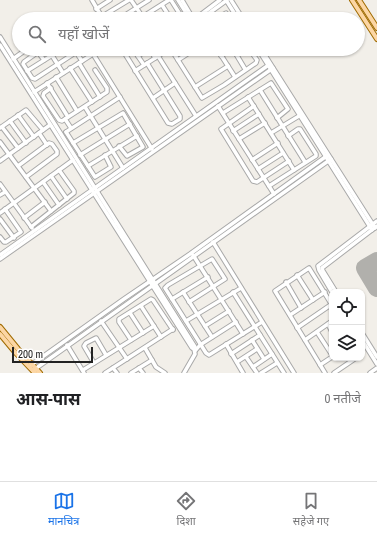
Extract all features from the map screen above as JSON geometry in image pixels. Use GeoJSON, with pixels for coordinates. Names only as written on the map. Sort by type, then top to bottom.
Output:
{"type":"FeatureCollection","features":[{"type":"Feature","properties":{"kind":"main road"},"geometry":{"type":"LineString","coordinates":[[352,0],[360,12]]}},
{"type":"Feature","properties":{"kind":"main road"},"geometry":{"type":"LineString","coordinates":[[359,0],[377,28]]}},
{"type":"Feature","properties":{"kind":"main road"},"geometry":{"type":"LineString","coordinates":[[365,20],[377,39]]}},
{"type":"Feature","properties":{"kind":"main road"},"geometry":{"type":"LineString","coordinates":[[0,327],[33,369]]}},
{"type":"Feature","properties":{"kind":"main road"},"geometry":{"type":"LineString","coordinates":[[0,334],[33,369],[40,373]]}},
{"type":"Feature","properties":{"kind":"street"},"geometry":{"type":"LineString","coordinates":[[92,0],[98,12]]}},
{"type":"Feature","properties":{"kind":"street"},"geometry":{"type":"LineString","coordinates":[[96,9],[110,0]]}},
{"type":"Feature","properties":{"kind":"street"},"geometry":{"type":"LineString","coordinates":[[111,12],[130,0],[138,12]]}},
{"type":"Feature","properties":{"kind":"street"},"geometry":{"type":"LineString","coordinates":[[130,12],[149,0]]}},
{"type":"Feature","properties":{"kind":"street"},"geometry":{"type":"LineString","coordinates":[[151,12],[170,0],[179,12]]}},
{"type":"Feature","properties":{"kind":"street"},"geometry":{"type":"LineString","coordinates":[[178,0],[186,12]]}},
{"type":"Feature","properties":{"kind":"street"},"geometry":{"type":"LineString","coordinates":[[182,0],[189,12]]}},
{"type":"Feature","properties":{"kind":"street"},"geometry":{"type":"LineString","coordinates":[[204,12],[220,0]]}},
{"type":"Feature","properties":{"kind":"street"},"geometry":{"type":"LineString","coordinates":[[211,12],[227,0],[234,12]]}},
{"type":"Feature","properties":{"kind":"street"},"geometry":{"type":"LineString","coordinates":[[231,0],[238,12]]}},
{"type":"Feature","properties":{"kind":"street"},"geometry":{"type":"LineString","coordinates":[[162,5],[166,12]]}},
{"type":"Feature","properties":{"kind":"street"},"geometry":{"type":"LineString","coordinates":[[0,37],[50,125],[94,191]]}},
{"type":"Feature","properties":{"kind":"street"},"geometry":{"type":"LineString","coordinates":[[0,45],[34,92],[94,191],[194,346],[194,350]]}},
{"type":"Feature","properties":{"kind":"street"},"geometry":{"type":"LineString","coordinates":[[12,60],[17,56]]}},
{"type":"Feature","properties":{"kind":"street"},"geometry":{"type":"LineString","coordinates":[[32,56],[23,64],[32,78],[35,79],[70,56]]}},
{"type":"Feature","properties":{"kind":"street"},"geometry":{"type":"LineString","coordinates":[[42,56],[44,60]]}},
{"type":"Feature","properties":{"kind":"street"},"geometry":{"type":"LineString","coordinates":[[28,71],[50,56]]}},
{"type":"Feature","properties":{"kind":"street"},"geometry":{"type":"LineString","coordinates":[[53,56],[63,73]]}},
{"type":"Feature","properties":{"kind":"street"},"geometry":{"type":"LineString","coordinates":[[78,56],[100,97]]}},
{"type":"Feature","properties":{"kind":"street"},"geometry":{"type":"LineString","coordinates":[[34,92],[90,56]]}},
{"type":"Feature","properties":{"kind":"street"},"geometry":{"type":"LineString","coordinates":[[94,56],[153,150]]}},
{"type":"Feature","properties":{"kind":"street"},"geometry":{"type":"LineString","coordinates":[[126,56],[169,124],[172,124],[179,120],[180,116],[164,91],[138,56]]}},
{"type":"Feature","properties":{"kind":"street"},"geometry":{"type":"LineString","coordinates":[[175,56],[201,98],[204,98],[226,84],[245,69],[257,62],[253,56]]}},
{"type":"Feature","properties":{"kind":"street"},"geometry":{"type":"LineString","coordinates":[[178,60],[184,56]]}},
{"type":"Feature","properties":{"kind":"street"},"geometry":{"type":"LineString","coordinates":[[221,56],[235,77]]}},
{"type":"Feature","properties":{"kind":"street"},"geometry":{"type":"LineString","coordinates":[[238,56],[245,69]]}},
{"type":"Feature","properties":{"kind":"street"},"geometry":{"type":"LineString","coordinates":[[263,56],[373,227]]}},
{"type":"Feature","properties":{"kind":"street"},"geometry":{"type":"LineString","coordinates":[[264,56],[299,116],[328,158]]}},
{"type":"Feature","properties":{"kind":"street"},"geometry":{"type":"LineString","coordinates":[[135,71],[157,57],[176,83],[196,116]]}},
{"type":"Feature","properties":{"kind":"street"},"geometry":{"type":"LineString","coordinates":[[195,87],[228,66]]}},
{"type":"Feature","properties":{"kind":"street"},"geometry":{"type":"LineString","coordinates":[[0,259],[94,191],[218,106],[270,67]]}},
{"type":"Feature","properties":{"kind":"street"},"geometry":{"type":"LineString","coordinates":[[0,255],[94,191],[123,168],[153,150],[196,116],[270,67]]}},
{"type":"Feature","properties":{"kind":"street"},"geometry":{"type":"LineString","coordinates":[[70,68],[92,102]]}},
{"type":"Feature","properties":{"kind":"street"},"geometry":{"type":"LineString","coordinates":[[51,88],[44,93],[43,96],[61,121],[108,91],[95,70]]}},
{"type":"Feature","properties":{"kind":"street"},"geometry":{"type":"LineString","coordinates":[[56,77],[77,111]]}},
{"type":"Feature","properties":{"kind":"street"},"geometry":{"type":"LineString","coordinates":[[47,83],[71,128]]}},
{"type":"Feature","properties":{"kind":"street"},"geometry":{"type":"LineString","coordinates":[[153,98],[176,83]]}},
{"type":"Feature","properties":{"kind":"street"},"geometry":{"type":"LineString","coordinates":[[222,113],[271,83],[287,108],[287,111],[277,118]]}},
{"type":"Feature","properties":{"kind":"street"},"geometry":{"type":"LineString","coordinates":[[260,90],[305,162]]}},
{"type":"Feature","properties":{"kind":"street"},"geometry":{"type":"LineString","coordinates":[[61,135],[120,97]]}},
{"type":"Feature","properties":{"kind":"street"},"geometry":{"type":"LineString","coordinates":[[248,97],[294,170]]}},
{"type":"Feature","properties":{"kind":"street"},"geometry":{"type":"LineString","coordinates":[[218,106],[274,194]]}},
{"type":"Feature","properties":{"kind":"street"},"geometry":{"type":"LineString","coordinates":[[254,106],[221,128],[221,130],[253,181],[257,182],[288,161]]}},
{"type":"Feature","properties":{"kind":"street"},"geometry":{"type":"LineString","coordinates":[[85,107],[123,168]]}},
{"type":"Feature","properties":{"kind":"street"},"geometry":{"type":"LineString","coordinates":[[18,148],[1,127],[27,110],[41,132],[47,145]]}},
{"type":"Feature","properties":{"kind":"street"},"geometry":{"type":"LineString","coordinates":[[73,143],[123,113],[143,147],[129,156],[125,155],[119,146]]}},
{"type":"Feature","properties":{"kind":"street"},"geometry":{"type":"LineString","coordinates":[[234,130],[259,114]]}},
{"type":"Feature","properties":{"kind":"street"},"geometry":{"type":"LineString","coordinates":[[18,115],[34,136]]}},
{"type":"Feature","properties":{"kind":"street"},"geometry":{"type":"LineString","coordinates":[[271,134],[299,116]]}},
{"type":"Feature","properties":{"kind":"street"},"geometry":{"type":"LineString","coordinates":[[10,121],[26,143]]}},
{"type":"Feature","properties":{"kind":"street"},"geometry":{"type":"LineString","coordinates":[[239,139],[265,123]]}},
{"type":"Feature","properties":{"kind":"street"},"geometry":{"type":"LineString","coordinates":[[80,155],[130,124]]}},
{"type":"Feature","properties":{"kind":"street"},"geometry":{"type":"LineString","coordinates":[[0,161],[50,125]]}},
{"type":"Feature","properties":{"kind":"street"},"geometry":{"type":"LineString","coordinates":[[269,186],[316,156],[300,130],[298,129],[288,136]]}},
{"type":"Feature","properties":{"kind":"street"},"geometry":{"type":"LineString","coordinates":[[66,132],[94,176],[97,177],[111,167],[105,155]]}},
{"type":"Feature","properties":{"kind":"street"},"geometry":{"type":"LineString","coordinates":[[88,166],[137,136]]}},
{"type":"Feature","properties":{"kind":"street"},"geometry":{"type":"LineString","coordinates":[[0,142],[51,211]]}},
{"type":"Feature","properties":{"kind":"street"},"geometry":{"type":"LineString","coordinates":[[252,160],[278,143]]}},
{"type":"Feature","properties":{"kind":"street"},"geometry":{"type":"LineString","coordinates":[[18,166],[47,145],[52,144],[57,153],[26,177]]}},
{"type":"Feature","properties":{"kind":"street"},"geometry":{"type":"LineString","coordinates":[[258,169],[284,153]]}},
{"type":"Feature","properties":{"kind":"street"},"geometry":{"type":"LineString","coordinates":[[33,369],[152,283],[194,256],[274,194],[328,158]]}},
{"type":"Feature","properties":{"kind":"street"},"geometry":{"type":"LineString","coordinates":[[33,369],[328,158]]}},
{"type":"Feature","properties":{"kind":"street"},"geometry":{"type":"LineString","coordinates":[[0,213],[73,160]]}},
{"type":"Feature","properties":{"kind":"street"},"geometry":{"type":"LineString","coordinates":[[31,227],[75,192],[59,170]]}},
{"type":"Feature","properties":{"kind":"street"},"geometry":{"type":"LineString","coordinates":[[51,176],[67,199]]}},
{"type":"Feature","properties":{"kind":"street"},"geometry":{"type":"LineString","coordinates":[[43,182],[59,205]]}},
{"type":"Feature","properties":{"kind":"street"},"geometry":{"type":"LineString","coordinates":[[0,184],[34,231]]}},
{"type":"Feature","properties":{"kind":"street"},"geometry":{"type":"LineString","coordinates":[[0,195],[5,192]]}},
{"type":"Feature","properties":{"kind":"street"},"geometry":{"type":"LineString","coordinates":[[18,227],[45,202]]}},
{"type":"Feature","properties":{"kind":"street"},"geometry":{"type":"LineString","coordinates":[[0,237],[5,243],[21,232],[5,209]]}},
{"type":"Feature","properties":{"kind":"street"},"geometry":{"type":"LineString","coordinates":[[0,219],[14,238]]}},
{"type":"Feature","properties":{"kind":"street"},"geometry":{"type":"LineString","coordinates":[[334,289],[322,268],[373,227],[377,221]]}},
{"type":"Feature","properties":{"kind":"street"},"geometry":{"type":"LineString","coordinates":[[330,289],[318,266],[373,227]]}},
{"type":"Feature","properties":{"kind":"street"},"geometry":{"type":"LineString","coordinates":[[212,241],[294,373]]}},
{"type":"Feature","properties":{"kind":"street"},"geometry":{"type":"LineString","coordinates":[[194,256],[243,334]]}},
{"type":"Feature","properties":{"kind":"street"},"geometry":{"type":"LineString","coordinates":[[190,302],[225,280],[214,261],[210,259],[167,286],[166,290],[200,345],[208,355],[262,322]]}},
{"type":"Feature","properties":{"kind":"street"},"geometry":{"type":"LineString","coordinates":[[325,373],[274,291],[307,268],[310,268],[329,299]]}},
{"type":"Feature","properties":{"kind":"street"},"geometry":{"type":"LineString","coordinates":[[297,275],[313,300]]}},
{"type":"Feature","properties":{"kind":"street"},"geometry":{"type":"LineString","coordinates":[[172,299],[208,277]]}},
{"type":"Feature","properties":{"kind":"street"},"geometry":{"type":"LineString","coordinates":[[286,282],[301,308]]}},
{"type":"Feature","properties":{"kind":"street"},"geometry":{"type":"LineString","coordinates":[[152,283],[178,327],[194,350]]}},
{"type":"Feature","properties":{"kind":"street"},"geometry":{"type":"LineString","coordinates":[[186,321],[241,288]]}},
{"type":"Feature","properties":{"kind":"street"},"geometry":{"type":"LineString","coordinates":[[183,292],[212,337]]}},
{"type":"Feature","properties":{"kind":"street"},"geometry":{"type":"LineString","coordinates":[[233,292],[272,354],[282,373],[290,367]]}},
{"type":"Feature","properties":{"kind":"street"},"geometry":{"type":"LineString","coordinates":[[290,316],[325,292]]}},
{"type":"Feature","properties":{"kind":"street"},"geometry":{"type":"LineString","coordinates":[[131,340],[119,320],[152,299],[173,330]]}},
{"type":"Feature","properties":{"kind":"street"},"geometry":{"type":"LineString","coordinates":[[141,306],[161,337]]}},
{"type":"Feature","properties":{"kind":"street"},"geometry":{"type":"LineString","coordinates":[[297,328],[329,306]]}},
{"type":"Feature","properties":{"kind":"street"},"geometry":{"type":"LineString","coordinates":[[205,326],[229,311]]}},
{"type":"Feature","properties":{"kind":"street"},"geometry":{"type":"LineString","coordinates":[[130,313],[143,333]]}},
{"type":"Feature","properties":{"kind":"street"},"geometry":{"type":"LineString","coordinates":[[101,321],[127,360]]}},
{"type":"Feature","properties":{"kind":"street"},"geometry":{"type":"LineString","coordinates":[[184,373],[194,350],[236,322]]}},
{"type":"Feature","properties":{"kind":"street"},"geometry":{"type":"LineString","coordinates":[[305,340],[328,324]]}},
{"type":"Feature","properties":{"kind":"street"},"geometry":{"type":"LineString","coordinates":[[67,345],[84,372],[106,355],[154,326]]}},
{"type":"Feature","properties":{"kind":"street"},"geometry":{"type":"LineString","coordinates":[[105,373],[178,327]]}},
{"type":"Feature","properties":{"kind":"street"},"geometry":{"type":"LineString","coordinates":[[317,332],[329,351]]}},
{"type":"Feature","properties":{"kind":"street"},"geometry":{"type":"LineString","coordinates":[[232,354],[260,335]]}},
{"type":"Feature","properties":{"kind":"street"},"geometry":{"type":"LineString","coordinates":[[94,363],[84,346],[86,343],[96,338],[106,355]]}},
{"type":"Feature","properties":{"kind":"street"},"geometry":{"type":"LineString","coordinates":[[365,338],[377,357]]}},
{"type":"Feature","properties":{"kind":"street"},"geometry":{"type":"LineString","coordinates":[[252,340],[264,360]]}},
{"type":"Feature","properties":{"kind":"street"},"geometry":{"type":"LineString","coordinates":[[226,344],[243,373]]}},
{"type":"Feature","properties":{"kind":"street"},"geometry":{"type":"LineString","coordinates":[[365,345],[377,364]]}},
{"type":"Feature","properties":{"kind":"street"},"geometry":{"type":"LineString","coordinates":[[145,348],[158,369],[165,373]]}},
{"type":"Feature","properties":{"kind":"street"},"geometry":{"type":"LineString","coordinates":[[237,362],[257,349]]}},
{"type":"Feature","properties":{"kind":"street"},"geometry":{"type":"LineString","coordinates":[[253,367],[272,354]]}},
{"type":"Feature","properties":{"kind":"street"},"geometry":{"type":"LineString","coordinates":[[246,357],[256,373]]}},
{"type":"Feature","properties":{"kind":"street"},"geometry":{"type":"LineString","coordinates":[[320,365],[329,358]]}},
{"type":"Feature","properties":{"kind":"street"},"geometry":{"type":"LineString","coordinates":[[131,373],[152,360]]}},
{"type":"Feature","properties":{"kind":"street"},"geometry":{"type":"LineString","coordinates":[[334,373],[352,361]]}},
{"type":"Feature","properties":{"kind":"street"},"geometry":{"type":"LineString","coordinates":[[261,373],[277,363]]}},
{"type":"Feature","properties":{"kind":"street"},"geometry":{"type":"LineString","coordinates":[[113,368],[117,373]]}},
{"type":"Feature","properties":{"kind":"street"},"geometry":{"type":"LineString","coordinates":[[139,368],[143,373]]}},
{"type":"Feature","properties":{"kind":"street"},"geometry":{"type":"LineString","coordinates":[[370,373],[377,368]]}},
{"type":"Feature","properties":{"kind":"street"},"geometry":{"type":"LineString","coordinates":[[156,373],[158,369]]}},
{"type":"Feature","properties":{"kind":"runway"},"geometry":{"type":"LineString","coordinates":[[377,261],[365,268],[377,288]]}}]}
